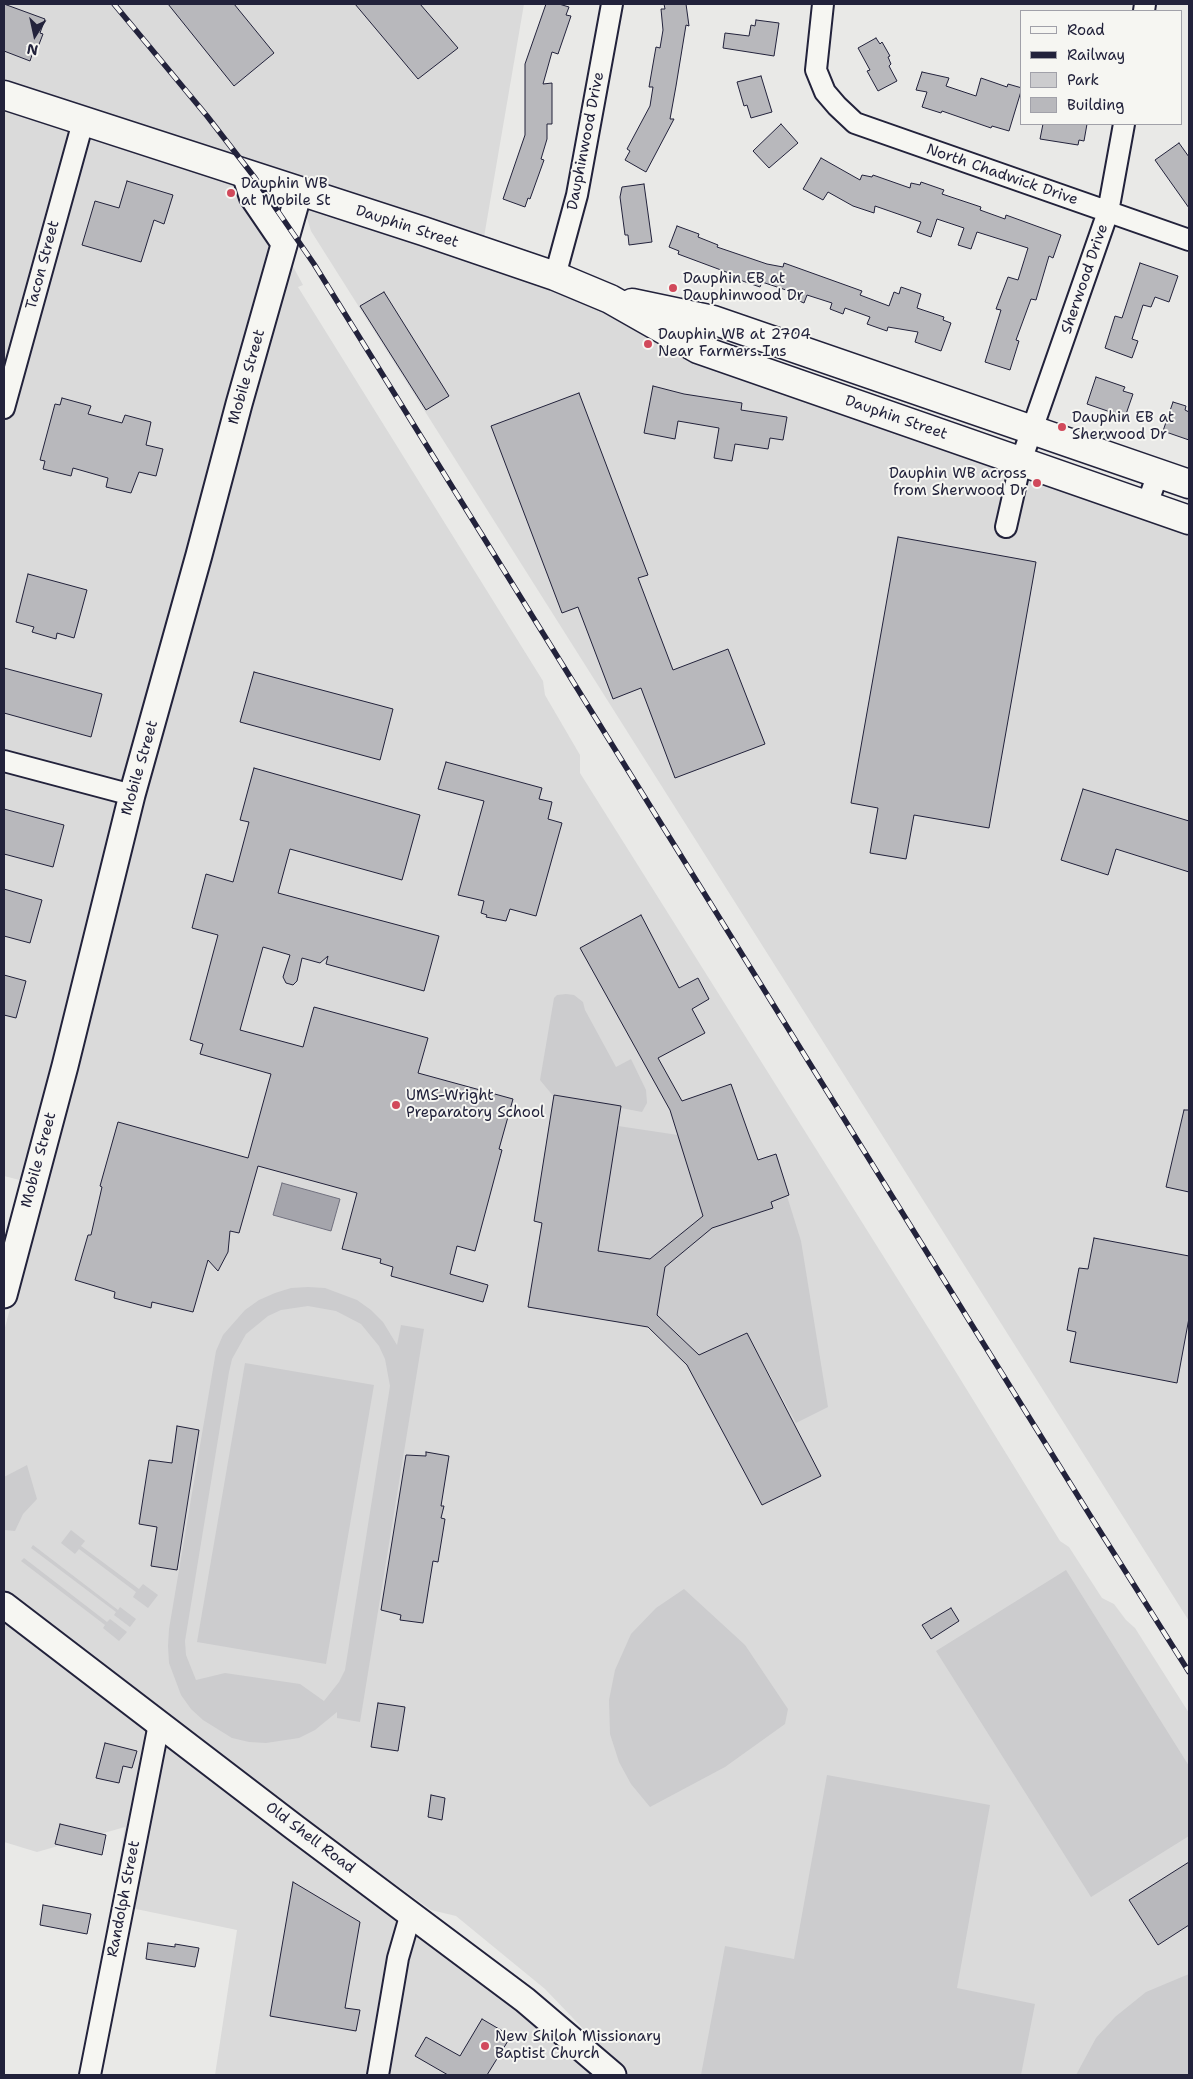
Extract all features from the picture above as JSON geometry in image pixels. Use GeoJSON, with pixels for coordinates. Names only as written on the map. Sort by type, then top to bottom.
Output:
{"type":"FeatureCollection","features":[{"type":"Feature","properties":{"kind":"main road","name":"Dauphin Street"},"geometry":{"type":"LineString","coordinates":[[4,95],[555,276],[610,299],[698,349],[1189,520]]}},
{"type":"Feature","properties":{"kind":"main road","name":"Dauphin Street"},"geometry":{"type":"LineString","coordinates":[[610,299],[713,320],[1189,484]]}},
{"type":"Feature","properties":{"kind":"street","name":"Dauphinwood Drive"},"geometry":{"type":"LineString","coordinates":[[555,276],[577,195],[612,4]]}},
{"type":"Feature","properties":{"kind":"street","name":"North Chadwick Drive"},"geometry":{"type":"LineString","coordinates":[[823,4],[816,70],[825,92],[855,123],[1189,240]]}},
{"type":"Feature","properties":{"kind":"street","name":"Tacon Street"},"geometry":{"type":"LineString","coordinates":[[4,408],[83,122]]}},
{"type":"Feature","properties":{"kind":"street","name":"Sherwood Drive"},"geometry":{"type":"LineString","coordinates":[[1006,527],[1021,461],[1108,212],[1124,125]]}},
{"type":"Feature","properties":{"kind":"street"},"geometry":{"type":"LineString","coordinates":[[246,174],[252,196],[284,243]]}},
{"type":"Feature","properties":{"kind":"street","name":"Mobile Street"},"geometry":{"type":"LineString","coordinates":[[4,1295],[132,795],[299,192]]}},
{"type":"Feature","properties":{"kind":"street"},"geometry":{"type":"LineString","coordinates":[[1147,505],[1158,473]]}},
{"type":"Feature","properties":{"kind":"street"},"geometry":{"type":"LineString","coordinates":[[4,761],[132,795]]}},
{"type":"Feature","properties":{"kind":"street","name":"Old Shell Road"},"geometry":{"type":"LineString","coordinates":[[4,1605],[525,2000],[613,2075]]}},
{"type":"Feature","properties":{"kind":"street","name":"Randolph Street"},"geometry":{"type":"LineString","coordinates":[[90,2075],[159,1724]]}},
{"type":"Feature","properties":{"kind":"street"},"geometry":{"type":"LineString","coordinates":[[378,2075],[398,1958],[410,1913]]}},
{"type":"Feature","properties":{"kind":"shaded area","name":"UMS-Wright Preparatory School"},"geometry":{"type":"Polygon","coordinates":[[[4,4],[524,4],[484,237],[296,179],[290,261],[303,285],[298,287],[543,681],[545,695],[580,755],[580,773],[1060,1541],[1069,1547],[1102,1598],[1114,1604],[1126,1620],[1135,1628],[1189,1713],[1189,2075],[630,2075],[545,1989],[456,1916],[431,1910],[361,1860],[131,1687],[603,2075],[215,2075],[237,1930],[112,1904],[125,1827],[37,1852],[4,1842],[4,1331],[43,1186],[4,1176],[4,4]]]}},
{"type":"Feature","properties":{"kind":"shaded area"},"geometry":{"type":"Polygon","coordinates":[[[299,192],[1189,511],[1189,1621],[311,231],[299,192]]]}},
{"type":"Feature","properties":{"kind":"shaded area"},"geometry":{"type":"Polygon","coordinates":[[[282,1183],[340,1199],[331,1231],[273,1215],[282,1183]]]}},
{"type":"Feature","properties":{"kind":"green space"},"geometry":{"type":"Polygon","coordinates":[[[557,995],[574,995],[583,1002],[585,1010],[616,1067],[631,1059],[646,1090],[647,1103],[642,1112],[621,1108],[621,1106],[555,1095],[554,1097],[540,1080],[554,998],[557,995]]]}},
{"type":"Feature","properties":{"kind":"green space"},"geometry":{"type":"Polygon","coordinates":[[[618,1126],[678,1135],[703,1216],[650,1259],[598,1251],[618,1126]]]}},
{"type":"Feature","properties":{"kind":"green space"},"geometry":{"type":"Polygon","coordinates":[[[787,1196],[801,1241],[828,1407],[796,1423],[747,1333],[699,1355],[657,1315],[665,1267],[712,1228],[773,1208],[771,1202],[787,1196]]]}},
{"type":"Feature","properties":{"kind":"green space"},"geometry":{"type":"Polygon","coordinates":[[[291,1288],[325,1288],[357,1300],[383,1322],[397,1345],[401,1325],[424,1329],[360,1722],[337,1718],[337,1712],[315,1730],[299,1738],[266,1743],[249,1742],[232,1738],[203,1720],[191,1709],[181,1695],[169,1663],[169,1629],[216,1351],[223,1335],[245,1310],[259,1300],[291,1288]],[[308,1306],[281,1310],[268,1316],[246,1334],[232,1359],[185,1641],[186,1655],[196,1680],[225,1673],[300,1684],[324,1701],[339,1682],[345,1670],[390,1386],[385,1359],[379,1346],[361,1324],[336,1311],[308,1306]]]}},
{"type":"Feature","properties":{"kind":"green space"},"geometry":{"type":"Polygon","coordinates":[[[245,1363],[374,1385],[326,1664],[197,1642],[245,1363]]]}},
{"type":"Feature","properties":{"kind":"green space"},"geometry":{"type":"Polygon","coordinates":[[[27,1465],[37,1499],[23,1514],[15,1531],[4,1530],[4,1477],[27,1465]]]}},
{"type":"Feature","properties":{"kind":"green space"},"geometry":{"type":"Polygon","coordinates":[[[71,1530],[85,1541],[81,1546],[139,1589],[143,1584],[158,1595],[148,1608],[133,1597],[136,1592],[79,1549],[75,1554],[61,1543],[71,1530]]]}},
{"type":"Feature","properties":{"kind":"green space"},"geometry":{"type":"Polygon","coordinates":[[[33,1545],[118,1610],[120,1607],[136,1619],[130,1627],[114,1615],[116,1612],[31,1548],[33,1545]]]}},
{"type":"Feature","properties":{"kind":"green space"},"geometry":{"type":"Polygon","coordinates":[[[24,1558],[107,1622],[110,1619],[127,1632],[119,1641],[103,1628],[105,1625],[21,1561],[24,1558]]]}},
{"type":"Feature","properties":{"kind":"green space"},"geometry":{"type":"Polygon","coordinates":[[[1066,1570],[1189,1766],[1189,1836],[1091,1897],[936,1651],[1066,1570]]]}},
{"type":"Feature","properties":{"kind":"green space"},"geometry":{"type":"Polygon","coordinates":[[[684,1589],[745,1645],[788,1709],[785,1724],[725,1767],[650,1807],[631,1784],[619,1762],[610,1734],[609,1700],[615,1670],[631,1634],[656,1608],[684,1589]]]}},
{"type":"Feature","properties":{"kind":"green space"},"geometry":{"type":"Polygon","coordinates":[[[827,1775],[990,1805],[957,1988],[1035,2004],[1021,2075],[701,2075],[725,1946],[794,1959],[827,1775]]]}},
{"type":"Feature","properties":{"kind":"green space"},"geometry":{"type":"Polygon","coordinates":[[[1189,1974],[1189,2075],[1076,2075],[1096,2038],[1115,2017],[1146,1992],[1189,1974]]]}},
{"type":"Feature","properties":{"kind":"building"},"geometry":{"type":"Polygon","coordinates":[[[4,4],[45,19],[40,33],[43,34],[38,47],[35,46],[30,61],[4,51],[4,4]]]}},
{"type":"Feature","properties":{"kind":"building"},"geometry":{"type":"Polygon","coordinates":[[[168,4],[234,4],[274,53],[234,86],[168,4]]]}},
{"type":"Feature","properties":{"kind":"building"},"geometry":{"type":"Polygon","coordinates":[[[355,4],[420,4],[458,48],[418,79],[355,4]]]}},
{"type":"Feature","properties":{"kind":"building"},"geometry":{"type":"Polygon","coordinates":[[[546,4],[559,4],[569,7],[566,15],[571,16],[558,54],[552,52],[543,84],[552,83],[552,124],[547,124],[547,139],[541,159],[544,160],[530,199],[528,198],[525,207],[503,199],[525,135],[525,64],[546,4]]]}},
{"type":"Feature","properties":{"kind":"building"},"geometry":{"type":"Polygon","coordinates":[[[664,4],[686,4],[689,26],[686,25],[670,119],[674,119],[646,172],[625,160],[630,151],[627,149],[650,106],[653,87],[649,87],[656,47],[660,48],[663,30],[661,9],[665,9],[664,4]]]}},
{"type":"Feature","properties":{"kind":"building"},"geometry":{"type":"Polygon","coordinates":[[[756,20],[779,23],[774,56],[723,48],[725,33],[749,36],[751,25],[755,26],[756,20]]]}},
{"type":"Feature","properties":{"kind":"building"},"geometry":{"type":"Polygon","coordinates":[[[876,38],[880,44],[882,42],[890,56],[888,57],[891,64],[889,66],[897,81],[878,91],[867,71],[870,70],[858,48],[876,38]]]}},
{"type":"Feature","properties":{"kind":"building"},"geometry":{"type":"Polygon","coordinates":[[[922,72],[949,78],[946,86],[976,96],[981,78],[1007,87],[1008,84],[1020,87],[1020,95],[1009,131],[992,126],[991,128],[942,111],[941,113],[922,107],[927,92],[916,90],[922,72]]]}},
{"type":"Feature","properties":{"kind":"building"},"geometry":{"type":"Polygon","coordinates":[[[761,76],[772,112],[751,118],[747,105],[744,106],[737,82],[761,76]]]}},
{"type":"Feature","properties":{"kind":"building"},"geometry":{"type":"Polygon","coordinates":[[[781,124],[798,143],[769,168],[753,151],[781,124]]]}},
{"type":"Feature","properties":{"kind":"building"},"geometry":{"type":"Polygon","coordinates":[[[1043,125],[1087,125],[1084,141],[1079,140],[1078,145],[1040,139],[1043,125]]]}},
{"type":"Feature","properties":{"kind":"building"},"geometry":{"type":"Polygon","coordinates":[[[1179,143],[1189,157],[1189,208],[1155,160],[1179,143]]]}},
{"type":"Feature","properties":{"kind":"building"},"geometry":{"type":"Polygon","coordinates":[[[821,158],[860,180],[862,175],[872,177],[873,175],[910,188],[911,183],[920,185],[921,182],[944,190],[942,194],[981,207],[980,210],[1005,219],[1006,215],[1061,235],[1053,258],[1049,256],[1036,300],[1031,299],[1016,340],[1019,341],[1010,370],[985,362],[1001,310],[996,309],[1008,277],[1018,280],[1028,248],[977,232],[971,249],[958,245],[964,228],[937,219],[931,237],[917,232],[921,222],[875,206],[874,213],[853,206],[828,192],[823,200],[803,189],[821,158]]]}},
{"type":"Feature","properties":{"kind":"building"},"geometry":{"type":"Polygon","coordinates":[[[127,181],[173,195],[164,224],[154,220],[141,262],[82,245],[95,201],[119,208],[127,181]]]}},
{"type":"Feature","properties":{"kind":"building"},"geometry":{"type":"Polygon","coordinates":[[[644,184],[652,242],[629,245],[628,235],[625,235],[620,197],[622,187],[644,184]]]}},
{"type":"Feature","properties":{"kind":"building"},"geometry":{"type":"Polygon","coordinates":[[[677,226],[699,234],[698,237],[718,245],[717,247],[767,264],[783,267],[784,263],[862,291],[860,295],[889,306],[894,292],[899,294],[901,287],[921,294],[917,308],[944,317],[943,320],[951,323],[941,351],[915,342],[918,332],[888,327],[887,331],[867,324],[870,317],[845,308],[843,314],[830,309],[832,303],[807,295],[804,303],[790,297],[792,292],[762,282],[760,287],[728,276],[729,273],[678,254],[679,251],[669,247],[677,226]]]}},
{"type":"Feature","properties":{"kind":"building"},"geometry":{"type":"Polygon","coordinates":[[[1140,263],[1178,276],[1169,302],[1155,297],[1151,307],[1143,305],[1132,339],[1138,341],[1132,358],[1105,348],[1115,316],[1122,318],[1140,263]]]}},
{"type":"Feature","properties":{"kind":"building"},"geometry":{"type":"Polygon","coordinates":[[[384,292],[449,396],[426,410],[360,306],[384,292]]]}},
{"type":"Feature","properties":{"kind":"building"},"geometry":{"type":"Polygon","coordinates":[[[1096,377],[1125,387],[1123,391],[1133,394],[1125,417],[1087,404],[1096,377]]]}},
{"type":"Feature","properties":{"kind":"building"},"geometry":{"type":"Polygon","coordinates":[[[653,386],[684,394],[742,403],[741,410],[787,417],[783,440],[770,438],[768,449],[735,444],[732,461],[714,458],[719,428],[678,421],[675,439],[644,433],[653,386]]]}},
{"type":"Feature","properties":{"kind":"building"},"geometry":{"type":"Polygon","coordinates":[[[579,393],[648,575],[638,578],[673,670],[728,649],[765,744],[675,778],[641,688],[613,699],[578,607],[562,613],[491,426],[579,393]]]}},
{"type":"Feature","properties":{"kind":"building"},"geometry":{"type":"Polygon","coordinates":[[[62,398],[91,406],[88,414],[122,423],[125,415],[151,422],[146,445],[163,449],[156,476],[139,472],[131,493],[106,487],[108,478],[73,468],[71,476],[43,469],[45,461],[40,460],[55,404],[60,405],[62,398]]]}},
{"type":"Feature","properties":{"kind":"building"},"geometry":{"type":"Polygon","coordinates":[[[1173,402],[1186,406],[1185,410],[1189,412],[1189,440],[1163,431],[1173,402]]]}},
{"type":"Feature","properties":{"kind":"building"},"geometry":{"type":"Polygon","coordinates":[[[898,537],[1036,562],[989,828],[914,815],[906,859],[870,853],[878,808],[851,803],[898,537]]]}},
{"type":"Feature","properties":{"kind":"building"},"geometry":{"type":"Polygon","coordinates":[[[28,574],[87,590],[74,638],[57,633],[56,639],[32,632],[34,627],[16,622],[28,574]]]}},
{"type":"Feature","properties":{"kind":"building"},"geometry":{"type":"Polygon","coordinates":[[[4,668],[102,694],[91,737],[4,713],[4,668]]]}},
{"type":"Feature","properties":{"kind":"building"},"geometry":{"type":"Polygon","coordinates":[[[254,672],[393,709],[380,760],[240,722],[254,672]]]}},
{"type":"Feature","properties":{"kind":"building"},"geometry":{"type":"Polygon","coordinates":[[[446,762],[542,788],[539,799],[552,802],[548,819],[562,823],[536,916],[510,909],[506,921],[486,917],[487,915],[481,913],[484,901],[458,895],[484,801],[438,789],[446,762]]]}},
{"type":"Feature","properties":{"kind":"building"},"geometry":{"type":"Polygon","coordinates":[[[254,768],[420,815],[402,880],[290,849],[278,893],[439,936],[424,991],[326,964],[328,956],[320,963],[302,958],[297,981],[293,985],[286,983],[283,977],[290,955],[263,947],[240,1030],[303,1047],[314,1007],[428,1038],[418,1073],[513,1099],[499,1149],[502,1150],[475,1251],[457,1246],[450,1274],[488,1285],[483,1302],[391,1276],[393,1267],[380,1263],[381,1259],[342,1249],[357,1193],[258,1166],[239,1233],[230,1231],[228,1252],[218,1271],[208,1260],[193,1312],[152,1302],[151,1308],[114,1298],[115,1292],[75,1280],[88,1235],[91,1235],[102,1187],[100,1186],[118,1122],[248,1158],[271,1074],[200,1054],[203,1044],[190,1040],[218,935],[192,928],[206,874],[233,882],[249,822],[240,820],[254,768]]]}},
{"type":"Feature","properties":{"kind":"building"},"geometry":{"type":"Polygon","coordinates":[[[1083,789],[1189,821],[1189,872],[1116,849],[1108,875],[1061,860],[1083,789]]]}},
{"type":"Feature","properties":{"kind":"building"},"geometry":{"type":"Polygon","coordinates":[[[4,809],[64,825],[53,867],[4,854],[4,809]]]}},
{"type":"Feature","properties":{"kind":"building"},"geometry":{"type":"Polygon","coordinates":[[[4,889],[42,900],[30,943],[4,936],[4,889]]]}},
{"type":"Feature","properties":{"kind":"building"},"geometry":{"type":"Polygon","coordinates":[[[641,915],[679,988],[698,978],[709,999],[692,1009],[705,1033],[658,1058],[682,1101],[731,1084],[758,1160],[776,1154],[789,1195],[771,1202],[773,1208],[712,1228],[665,1267],[657,1315],[699,1355],[747,1333],[821,1476],[762,1505],[687,1365],[648,1327],[528,1307],[542,1223],[534,1221],[554,1095],[621,1106],[598,1251],[650,1259],[703,1216],[670,1110],[580,948],[641,915]]]}},
{"type":"Feature","properties":{"kind":"building"},"geometry":{"type":"Polygon","coordinates":[[[4,975],[26,981],[16,1018],[4,1015],[4,975]]]}},
{"type":"Feature","properties":{"kind":"building"},"geometry":{"type":"Polygon","coordinates":[[[1184,1110],[1189,1110],[1189,1192],[1166,1187],[1184,1110]]]}},
{"type":"Feature","properties":{"kind":"building"},"geometry":{"type":"Polygon","coordinates":[[[1094,1238],[1189,1256],[1189,1318],[1177,1383],[1070,1362],[1076,1332],[1067,1330],[1079,1268],[1088,1269],[1094,1238]]]}},
{"type":"Feature","properties":{"kind":"building"},"geometry":{"type":"Polygon","coordinates":[[[177,1426],[199,1430],[177,1570],[151,1566],[157,1527],[139,1524],[149,1460],[172,1463],[177,1426]]]}},
{"type":"Feature","properties":{"kind":"building"},"geometry":{"type":"Polygon","coordinates":[[[426,1452],[449,1456],[441,1506],[444,1506],[441,1518],[445,1519],[438,1562],[433,1561],[423,1623],[400,1620],[401,1615],[381,1610],[406,1455],[426,1456],[426,1452]]]}},
{"type":"Feature","properties":{"kind":"building"},"geometry":{"type":"Polygon","coordinates":[[[951,1608],[959,1621],[931,1639],[922,1625],[951,1608]]]}},
{"type":"Feature","properties":{"kind":"building"},"geometry":{"type":"Polygon","coordinates":[[[378,1703],[405,1707],[398,1751],[371,1747],[378,1703]]]}},
{"type":"Feature","properties":{"kind":"building"},"geometry":{"type":"Polygon","coordinates":[[[105,1743],[137,1751],[132,1768],[123,1766],[119,1783],[96,1778],[105,1743]]]}},
{"type":"Feature","properties":{"kind":"building"},"geometry":{"type":"Polygon","coordinates":[[[431,1795],[445,1798],[442,1820],[428,1817],[431,1795]]]}},
{"type":"Feature","properties":{"kind":"building"},"geometry":{"type":"Polygon","coordinates":[[[60,1824],[106,1835],[102,1855],[55,1844],[60,1824]]]}},
{"type":"Feature","properties":{"kind":"building"},"geometry":{"type":"Polygon","coordinates":[[[1189,1862],[1189,1925],[1158,1945],[1129,1900],[1189,1862]]]}},
{"type":"Feature","properties":{"kind":"building"},"geometry":{"type":"Polygon","coordinates":[[[293,1882],[360,1922],[345,2008],[360,2010],[356,2031],[270,2016],[293,1882]]]}},
{"type":"Feature","properties":{"kind":"building"},"geometry":{"type":"Polygon","coordinates":[[[43,1905],[91,1914],[87,1934],[40,1925],[43,1905]]]}},
{"type":"Feature","properties":{"kind":"building"},"geometry":{"type":"Polygon","coordinates":[[[148,1943],[175,1947],[175,1944],[199,1948],[195,1967],[146,1959],[148,1943]]]}},
{"type":"Feature","properties":{"kind":"building","name":"New Shiloh Missionary Baptist Church"},"geometry":{"type":"Polygon","coordinates":[[[482,2019],[511,2036],[487,2075],[448,2075],[415,2056],[426,2037],[460,2056],[482,2019]]]}},
{"type":"Feature","properties":{"kind":"railway"},"geometry":{"type":"LineString","coordinates":[[114,4],[207,116],[255,178],[314,264],[1189,1672]]}},
{"type":"Feature","properties":{"kind":"place","name":"Dauphin WB at Mobile St"},"geometry":{"type":"Point","coordinates":[231,193]}},
{"type":"Feature","properties":{"kind":"place","name":"Dauphin EB at Dauphinwood Dr"},"geometry":{"type":"Point","coordinates":[673,288]}},
{"type":"Feature","properties":{"kind":"place","name":"Dauphin WB at 2704 Near Farmers Ins"},"geometry":{"type":"Point","coordinates":[648,344]}},
{"type":"Feature","properties":{"kind":"place","name":"Dauphin EB at Sherwood Dr"},"geometry":{"type":"Point","coordinates":[1062,427]}},
{"type":"Feature","properties":{"kind":"place","name":"Dauphin WB across from Sherwood Dr"},"geometry":{"type":"Point","coordinates":[1037,483]}},
{"type":"Feature","properties":{"kind":"place","name":"UMS-Wright Preparatory School"},"geometry":{"type":"Point","coordinates":[396,1105]}},
{"type":"Feature","properties":{"kind":"place","name":"New Shiloh Missionary Baptist Church"},"geometry":{"type":"Point","coordinates":[485,2046]}}]}
